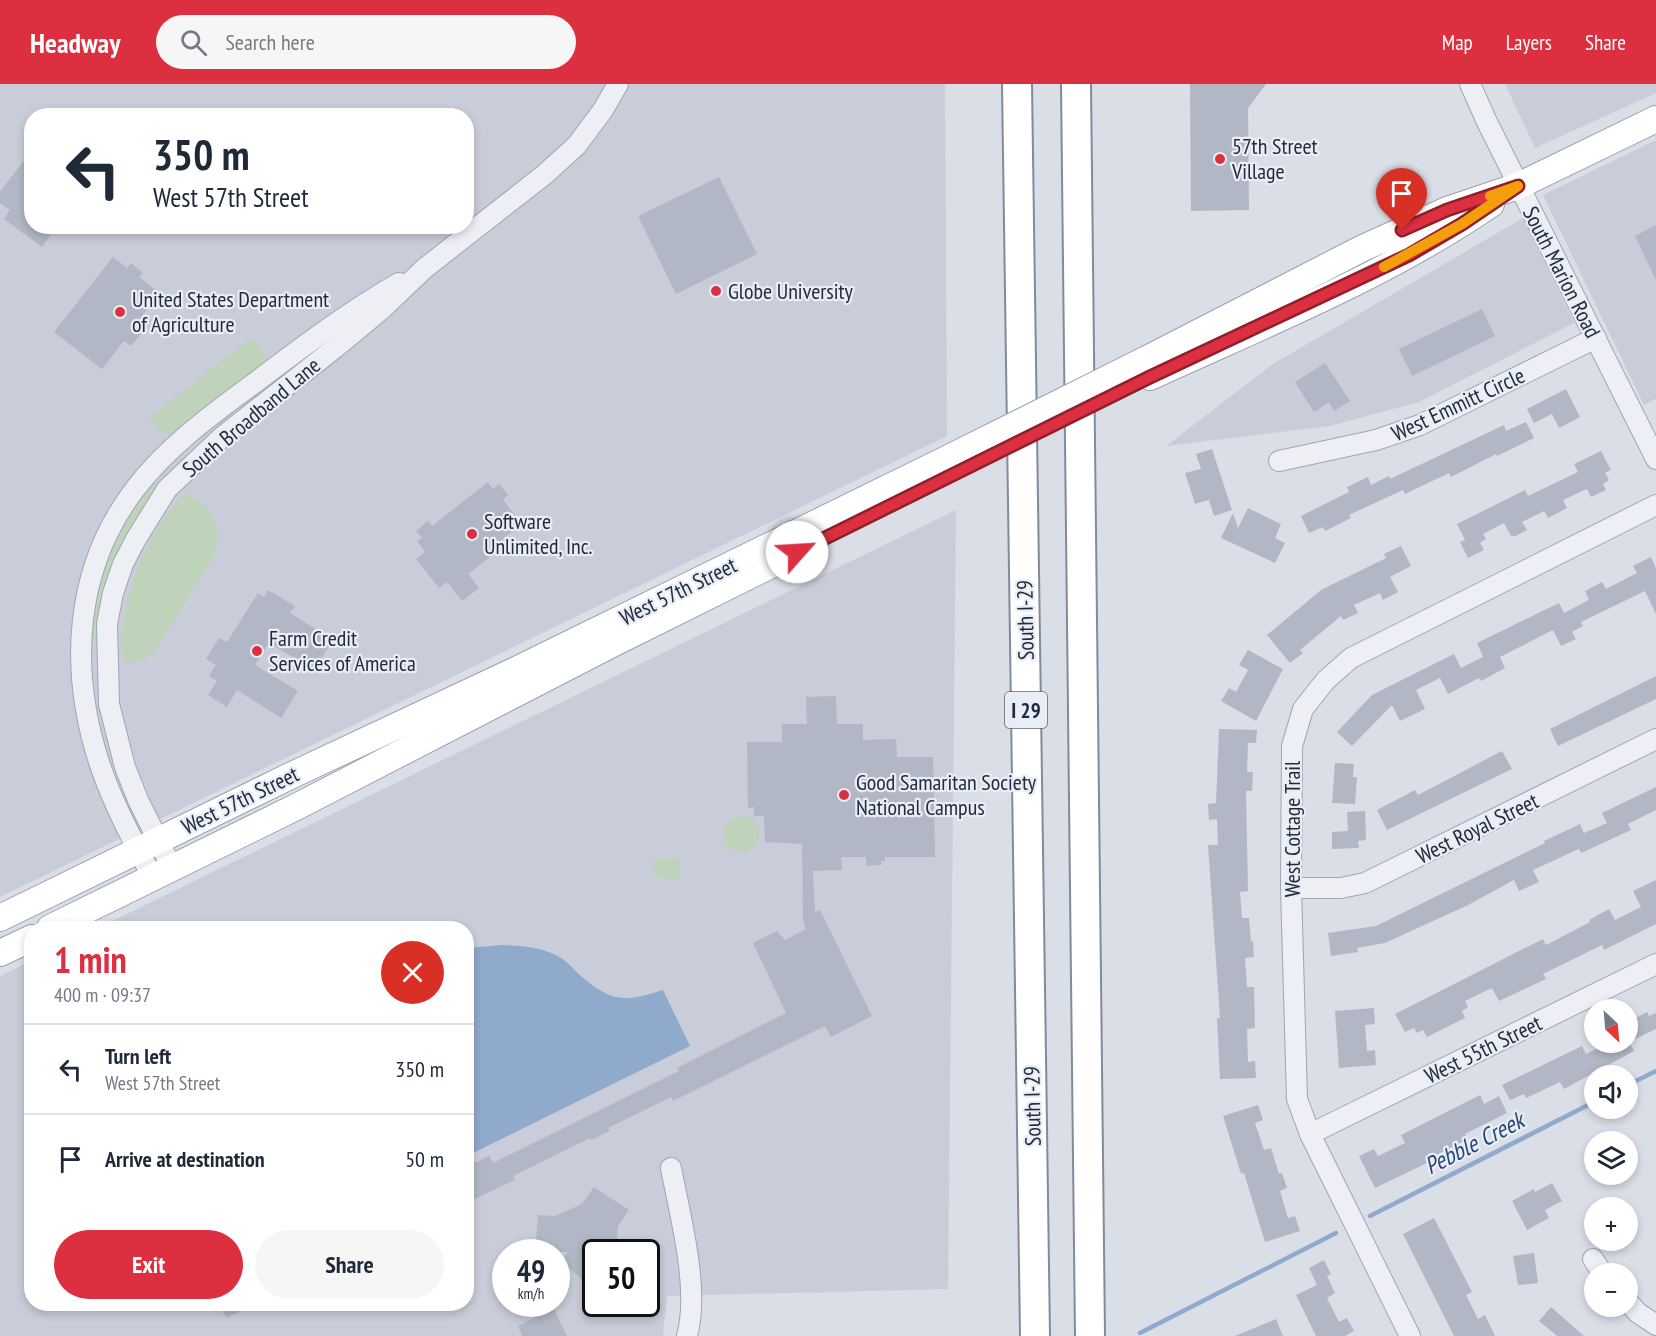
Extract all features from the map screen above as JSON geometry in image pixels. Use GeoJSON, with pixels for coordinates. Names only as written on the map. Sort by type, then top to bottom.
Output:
{"type":"FeatureCollection","features":[{"type":"Feature","properties":{"kind":"highway","name":"South I-29"},"geometry":{"type":"LineString","coordinates":[[1017,84],[1035,1336]]}},
{"type":"Feature","properties":{"kind":"highway"},"geometry":{"type":"LineString","coordinates":[[1076,84],[1090,1336]]}},
{"type":"Feature","properties":{"kind":"main road","name":"West 57th Street"},"geometry":{"type":"LineString","coordinates":[[0,918],[538,659],[957,463],[1147,369],[1409,255],[1462,224],[1518,186],[1656,119]]}},
{"type":"Feature","properties":{"kind":"main road","name":"West 57th Street"},"geometry":{"type":"LineString","coordinates":[[64,921],[306,802],[957,463]]}},
{"type":"Feature","properties":{"kind":"main road"},"geometry":{"type":"LineString","coordinates":[[0,953],[24,942]]}},
{"type":"Feature","properties":{"kind":"street","name":"South Broadband Lane"},"geometry":{"type":"LineString","coordinates":[[474,230],[577,146],[603,110],[618,84]]}},
{"type":"Feature","properties":{"kind":"street","name":"South Marion Road"},"geometry":{"type":"LineString","coordinates":[[1470,84],[1518,186],[1656,459]]}},
{"type":"Feature","properties":{"kind":"street","name":"South Broadband Lane"},"geometry":{"type":"LineString","coordinates":[[148,845],[109,704],[107,624],[113,593],[123,564],[149,515],[167,489],[185,471],[223,436],[367,322],[425,268],[469,234]]}},
{"type":"Feature","properties":{"kind":"street","name":"South Broadband Lane"},"geometry":{"type":"LineString","coordinates":[[162,873],[99,763],[86,711],[80,648],[84,600],[102,544],[135,489],[158,463],[203,422],[350,312],[425,268]]}},
{"type":"Feature","properties":{"kind":"street","name":"West Emmitt Circle"},"geometry":{"type":"LineString","coordinates":[[1279,461],[1376,440],[1409,429],[1446,413],[1596,338]]}},
{"type":"Feature","properties":{"kind":"street","name":"West Cottage Trail"},"geometry":{"type":"LineString","coordinates":[[1410,1336],[1310,1134],[1298,1099],[1291,888],[1292,746],[1303,709],[1326,680],[1351,658],[1656,505]]}},
{"type":"Feature","properties":{"kind":"street","name":"West Royal Street"},"geometry":{"type":"LineString","coordinates":[[1291,888],[1341,888],[1365,883],[1656,740]]}},
{"type":"Feature","properties":{"kind":"street","name":"West 55th Street"},"geometry":{"type":"LineString","coordinates":[[1310,1134],[1656,964]]}},
{"type":"Feature","properties":{"kind":"street"},"geometry":{"type":"LineString","coordinates":[[671,1168],[690,1282],[687,1336]]}},
{"type":"Feature","properties":{"kind":"street"},"geometry":{"type":"LineString","coordinates":[[1638,1312],[1656,1325]]}},
{"type":"Feature","properties":{"kind":"shaded area"},"geometry":{"type":"Polygon","coordinates":[[[0,84],[945,84],[947,436],[0,897],[0,84]]]}},
{"type":"Feature","properties":{"kind":"shaded area"},"geometry":{"type":"Polygon","coordinates":[[[1505,84],[1656,84],[1656,93],[1535,148],[1505,84]]]}},
{"type":"Feature","properties":{"kind":"shaded area"},"geometry":{"type":"Polygon","coordinates":[[[1656,140],[1656,399],[1644,405],[1543,195],[1656,140]]]}},
{"type":"Feature","properties":{"kind":"shaded area"},"geometry":{"type":"Polygon","coordinates":[[[1523,218],[1574,323],[1419,402],[1330,426],[1166,446],[1273,364],[1523,218]]]}},
{"type":"Feature","properties":{"kind":"shaded area"},"geometry":{"type":"Polygon","coordinates":[[[956,510],[948,1289],[667,1296],[663,1336],[0,1336],[0,976],[24,964],[24,1311],[474,1311],[474,921],[112,921],[956,510]]]}},
{"type":"Feature","properties":{"kind":"green space"},"geometry":{"type":"Polygon","coordinates":[[[253,337],[264,352],[267,363],[174,436],[163,433],[148,419],[253,337]]]}},
{"type":"Feature","properties":{"kind":"green space"},"geometry":{"type":"Polygon","coordinates":[[[151,483],[157,489],[99,640],[89,643],[91,612],[99,578],[111,544],[126,516],[151,483]]]}},
{"type":"Feature","properties":{"kind":"green space"},"geometry":{"type":"Polygon","coordinates":[[[187,493],[204,506],[214,521],[217,538],[213,558],[156,649],[142,660],[124,662],[122,643],[124,621],[129,596],[138,571],[160,524],[173,506],[187,493]]]}},
{"type":"Feature","properties":{"kind":"green space"},"geometry":{"type":"Polygon","coordinates":[[[741,816],[754,821],[759,834],[754,847],[741,852],[728,847],[723,834],[728,821],[741,816]]]}},
{"type":"Feature","properties":{"kind":"green space"},"geometry":{"type":"Polygon","coordinates":[[[680,858],[680,878],[663,879],[654,873],[654,859],[680,858]]]}},
{"type":"Feature","properties":{"kind":"water"},"geometry":{"type":"Polygon","coordinates":[[[503,945],[547,951],[564,960],[593,986],[611,996],[639,997],[663,990],[690,1046],[474,1153],[474,947],[503,945]]]}},
{"type":"Feature","properties":{"kind":"building","name":"57th Street Village"},"geometry":{"type":"Polygon","coordinates":[[[1190,84],[1266,84],[1248,108],[1249,210],[1191,211],[1190,84]]]}},
{"type":"Feature","properties":{"kind":"building"},"geometry":{"type":"Polygon","coordinates":[[[24,160],[24,234],[4,219],[10,210],[0,203],[0,192],[24,160]]]}},
{"type":"Feature","properties":{"kind":"building"},"geometry":{"type":"Polygon","coordinates":[[[719,177],[757,254],[676,294],[638,216],[719,177]]]}},
{"type":"Feature","properties":{"kind":"building"},"geometry":{"type":"Polygon","coordinates":[[[1656,225],[1656,280],[1635,236],[1656,225]]]}},
{"type":"Feature","properties":{"kind":"building"},"geometry":{"type":"Polygon","coordinates":[[[24,234],[51,234],[42,247],[24,234]]]}},
{"type":"Feature","properties":{"kind":"building"},"geometry":{"type":"Polygon","coordinates":[[[113,257],[127,268],[131,263],[143,273],[139,277],[160,293],[137,322],[145,329],[131,346],[124,341],[102,369],[54,332],[113,257]]]}},
{"type":"Feature","properties":{"kind":"building"},"geometry":{"type":"Polygon","coordinates":[[[1482,309],[1495,336],[1412,376],[1399,349],[1482,309]]]}},
{"type":"Feature","properties":{"kind":"building"},"geometry":{"type":"Polygon","coordinates":[[[1325,363],[1350,401],[1334,411],[1329,402],[1314,412],[1295,382],[1325,363]]]}},
{"type":"Feature","properties":{"kind":"building"},"geometry":{"type":"Polygon","coordinates":[[[1566,389],[1580,417],[1559,428],[1552,414],[1534,423],[1527,409],[1566,389]]]}},
{"type":"Feature","properties":{"kind":"building"},"geometry":{"type":"Polygon","coordinates":[[[1526,422],[1534,438],[1451,477],[1449,473],[1405,494],[1403,490],[1349,515],[1351,518],[1325,531],[1323,527],[1309,533],[1301,516],[1349,492],[1347,487],[1368,477],[1371,485],[1389,476],[1390,479],[1504,425],[1506,431],[1526,422]]]}},
{"type":"Feature","properties":{"kind":"building"},"geometry":{"type":"Polygon","coordinates":[[[1212,449],[1232,510],[1214,516],[1209,500],[1195,504],[1185,473],[1201,469],[1196,454],[1212,449]]]}},
{"type":"Feature","properties":{"kind":"building"},"geometry":{"type":"Polygon","coordinates":[[[1601,451],[1611,470],[1605,473],[1609,480],[1603,484],[1606,490],[1591,497],[1587,489],[1563,500],[1567,508],[1548,518],[1544,511],[1522,522],[1527,530],[1516,536],[1511,536],[1504,523],[1483,534],[1486,539],[1480,543],[1484,550],[1468,558],[1460,542],[1465,540],[1457,524],[1525,490],[1528,496],[1578,472],[1574,464],[1601,451]]]}},
{"type":"Feature","properties":{"kind":"building"},"geometry":{"type":"Polygon","coordinates":[[[488,482],[493,489],[499,484],[508,495],[503,500],[522,524],[486,552],[490,557],[468,574],[479,588],[462,601],[447,582],[439,588],[416,559],[425,552],[417,541],[422,538],[416,531],[428,521],[432,526],[488,482]]]}},
{"type":"Feature","properties":{"kind":"building"},"geometry":{"type":"Polygon","coordinates":[[[1248,508],[1281,524],[1275,538],[1285,543],[1275,563],[1221,538],[1233,513],[1238,528],[1248,508]]]}},
{"type":"Feature","properties":{"kind":"building"},"geometry":{"type":"Polygon","coordinates":[[[1401,546],[1411,566],[1390,577],[1398,592],[1383,600],[1380,593],[1354,605],[1358,613],[1343,620],[1341,616],[1300,650],[1303,653],[1290,663],[1267,635],[1321,590],[1386,558],[1384,554],[1401,546]]]}},
{"type":"Feature","properties":{"kind":"building"},"geometry":{"type":"Polygon","coordinates":[[[1651,557],[1656,568],[1656,614],[1645,591],[1581,622],[1583,626],[1572,632],[1576,639],[1561,646],[1553,630],[1500,657],[1505,668],[1481,681],[1479,678],[1448,694],[1440,678],[1416,690],[1425,709],[1400,721],[1392,705],[1352,746],[1337,732],[1372,695],[1454,654],[1461,668],[1483,657],[1477,643],[1559,603],[1564,613],[1589,600],[1585,591],[1602,582],[1606,589],[1637,573],[1633,566],[1651,557]]]}},
{"type":"Feature","properties":{"kind":"building"},"geometry":{"type":"Polygon","coordinates":[[[268,590],[295,606],[290,613],[333,640],[314,670],[269,643],[255,665],[298,691],[281,718],[237,690],[227,707],[208,695],[217,681],[209,676],[216,665],[206,659],[219,638],[227,642],[258,593],[264,597],[268,590]]]}},
{"type":"Feature","properties":{"kind":"building"},"geometry":{"type":"Polygon","coordinates":[[[1248,650],[1283,669],[1256,721],[1221,701],[1229,688],[1236,692],[1248,670],[1239,665],[1248,650]]]}},
{"type":"Feature","properties":{"kind":"building"},"geometry":{"type":"Polygon","coordinates":[[[1656,676],[1656,699],[1558,746],[1550,729],[1656,676]]]}},
{"type":"Feature","properties":{"kind":"building"},"geometry":{"type":"Polygon","coordinates":[[[836,696],[837,724],[863,724],[863,740],[896,739],[897,757],[933,757],[935,857],[885,857],[881,865],[866,866],[866,857],[841,857],[842,870],[813,871],[815,912],[820,910],[872,1016],[831,1037],[825,1026],[673,1101],[671,1097],[608,1128],[610,1131],[591,1140],[590,1138],[513,1176],[515,1180],[474,1199],[474,1163],[489,1156],[493,1163],[679,1071],[677,1068],[786,1013],[753,943],[777,931],[785,940],[806,929],[803,920],[802,844],[765,842],[764,816],[754,816],[754,807],[748,808],[747,742],[782,742],[782,724],[807,724],[806,697],[836,696]]]}},
{"type":"Feature","properties":{"kind":"building"},"geometry":{"type":"Polygon","coordinates":[[[1219,729],[1257,730],[1256,743],[1248,743],[1247,772],[1253,772],[1252,791],[1246,791],[1248,891],[1240,892],[1242,918],[1249,918],[1251,941],[1253,941],[1254,957],[1245,958],[1247,987],[1254,987],[1255,1028],[1247,1029],[1248,1062],[1255,1061],[1256,1078],[1220,1079],[1217,1018],[1220,1018],[1208,845],[1218,845],[1217,819],[1209,820],[1208,804],[1216,803],[1219,729]]]}},
{"type":"Feature","properties":{"kind":"building"},"geometry":{"type":"Polygon","coordinates":[[[1502,751],[1512,769],[1387,830],[1377,810],[1415,790],[1418,795],[1502,751]]]}},
{"type":"Feature","properties":{"kind":"building"},"geometry":{"type":"Polygon","coordinates":[[[1335,763],[1354,764],[1353,777],[1357,777],[1355,804],[1332,803],[1335,763]]]}},
{"type":"Feature","properties":{"kind":"building"},"geometry":{"type":"Polygon","coordinates":[[[1656,787],[1656,810],[1628,824],[1631,830],[1581,853],[1579,849],[1533,870],[1539,882],[1519,891],[1514,880],[1468,905],[1385,943],[1357,948],[1358,952],[1331,956],[1328,933],[1376,926],[1580,824],[1584,833],[1607,823],[1602,813],[1656,787]]]}},
{"type":"Feature","properties":{"kind":"building"},"geometry":{"type":"Polygon","coordinates":[[[1365,811],[1366,840],[1358,841],[1359,848],[1332,849],[1332,832],[1348,831],[1347,812],[1365,811]]]}},
{"type":"Feature","properties":{"kind":"building"},"geometry":{"type":"Polygon","coordinates":[[[1656,880],[1656,924],[1604,950],[1602,945],[1543,974],[1546,979],[1499,1001],[1492,988],[1471,998],[1465,1001],[1468,1007],[1462,1011],[1465,1018],[1427,1037],[1423,1030],[1417,1033],[1414,1028],[1405,1032],[1395,1014],[1543,939],[1546,945],[1590,922],[1589,920],[1609,909],[1615,920],[1641,907],[1633,891],[1656,880]]]}},
{"type":"Feature","properties":{"kind":"building"},"geometry":{"type":"Polygon","coordinates":[[[1374,1008],[1375,1024],[1365,1025],[1367,1051],[1375,1050],[1376,1065],[1339,1068],[1335,1011],[1374,1008]]]}},
{"type":"Feature","properties":{"kind":"building"},"geometry":{"type":"Polygon","coordinates":[[[1647,1012],[1649,1016],[1656,1013],[1656,1029],[1638,1038],[1638,1017],[1647,1012]]]}},
{"type":"Feature","properties":{"kind":"building"},"geometry":{"type":"Polygon","coordinates":[[[1582,1046],[1586,1054],[1630,1053],[1608,1065],[1584,1065],[1584,1078],[1564,1089],[1560,1082],[1526,1098],[1524,1094],[1510,1100],[1502,1085],[1582,1046]]]}},
{"type":"Feature","properties":{"kind":"building"},"geometry":{"type":"Polygon","coordinates":[[[1480,1095],[1484,1104],[1499,1096],[1507,1113],[1465,1134],[1468,1139],[1428,1159],[1429,1162],[1375,1188],[1359,1156],[1374,1149],[1378,1156],[1405,1143],[1401,1135],[1480,1095]]]}},
{"type":"Feature","properties":{"kind":"building"},"geometry":{"type":"Polygon","coordinates":[[[1258,1105],[1263,1120],[1255,1123],[1264,1150],[1271,1148],[1279,1174],[1282,1173],[1287,1188],[1280,1191],[1288,1218],[1295,1216],[1300,1231],[1265,1242],[1244,1173],[1241,1174],[1223,1116],[1258,1105]]]}},
{"type":"Feature","properties":{"kind":"building"},"geometry":{"type":"Polygon","coordinates":[[[1552,1183],[1562,1201],[1545,1210],[1549,1218],[1527,1230],[1512,1201],[1534,1189],[1535,1192],[1552,1183]]]}},
{"type":"Feature","properties":{"kind":"building"},"geometry":{"type":"Polygon","coordinates":[[[594,1187],[629,1210],[618,1226],[617,1239],[582,1239],[582,1281],[570,1269],[570,1239],[536,1239],[538,1215],[555,1216],[582,1204],[594,1187]]]}},
{"type":"Feature","properties":{"kind":"building"},"geometry":{"type":"Polygon","coordinates":[[[1434,1218],[1472,1292],[1466,1295],[1478,1319],[1485,1315],[1495,1336],[1454,1336],[1403,1234],[1434,1218]]]}},
{"type":"Feature","properties":{"kind":"building"},"geometry":{"type":"Polygon","coordinates":[[[1534,1253],[1538,1283],[1518,1285],[1513,1256],[1534,1253]]]}},
{"type":"Feature","properties":{"kind":"building"},"geometry":{"type":"Polygon","coordinates":[[[1324,1260],[1331,1274],[1327,1276],[1335,1293],[1327,1298],[1339,1322],[1347,1318],[1354,1331],[1345,1336],[1316,1336],[1296,1295],[1317,1285],[1309,1268],[1324,1260]]]}},
{"type":"Feature","properties":{"kind":"building"},"geometry":{"type":"Polygon","coordinates":[[[1551,1307],[1584,1336],[1557,1336],[1539,1321],[1551,1307]]]}},
{"type":"Feature","properties":{"kind":"building"},"geometry":{"type":"Polygon","coordinates":[[[222,1311],[241,1311],[226,1318],[222,1311]]]}},
{"type":"Feature","properties":{"kind":"building"},"geometry":{"type":"Polygon","coordinates":[[[537,1317],[558,1317],[567,1336],[522,1336],[518,1326],[537,1317]]]}},
{"type":"Feature","properties":{"kind":"building"},"geometry":{"type":"Polygon","coordinates":[[[1276,1319],[1283,1336],[1235,1336],[1276,1319]]]}},
{"type":"Feature","properties":{"kind":"waterway","name":"Pebble Creek"},"geometry":{"type":"LineString","coordinates":[[1638,1080],[1656,1071]]}},
{"type":"Feature","properties":{"kind":"waterway","name":"Pebble Creek"},"geometry":{"type":"LineString","coordinates":[[1370,1216],[1584,1107]]}},
{"type":"Feature","properties":{"kind":"waterway","name":"Pebble Creek"},"geometry":{"type":"LineString","coordinates":[[1140,1333],[1336,1233]]}},
{"type":"Feature","properties":{"kind":"slow traffic"},"geometry":{"type":"LineString","coordinates":[[1384,267],[1462,224],[1518,186],[1490,196]]}},
{"type":"Feature","properties":{"kind":"place","name":"57th Street Village"},"geometry":{"type":"Point","coordinates":[1220,159]}},
{"type":"Feature","properties":{"kind":"place","name":"Globe University"},"geometry":{"type":"Point","coordinates":[716,291]}},
{"type":"Feature","properties":{"kind":"place","name":"United States Department of Agriculture"},"geometry":{"type":"Point","coordinates":[120,312]}},
{"type":"Feature","properties":{"kind":"place","name":"Software Unlimited, Inc."},"geometry":{"type":"Point","coordinates":[472,534]}},
{"type":"Feature","properties":{"kind":"place","name":"Farm Credit Services of America"},"geometry":{"type":"Point","coordinates":[257,651]}},
{"type":"Feature","properties":{"kind":"place","name":"Good Samaritan Society National Campus"},"geometry":{"type":"Point","coordinates":[844,795]}},
{"type":"Feature","properties":{"kind":"route"},"geometry":{"type":"LineString","coordinates":[[797,552],[1150,377],[1409,255],[1462,224],[1518,186],[1447,210],[1402,230]]}}]}
